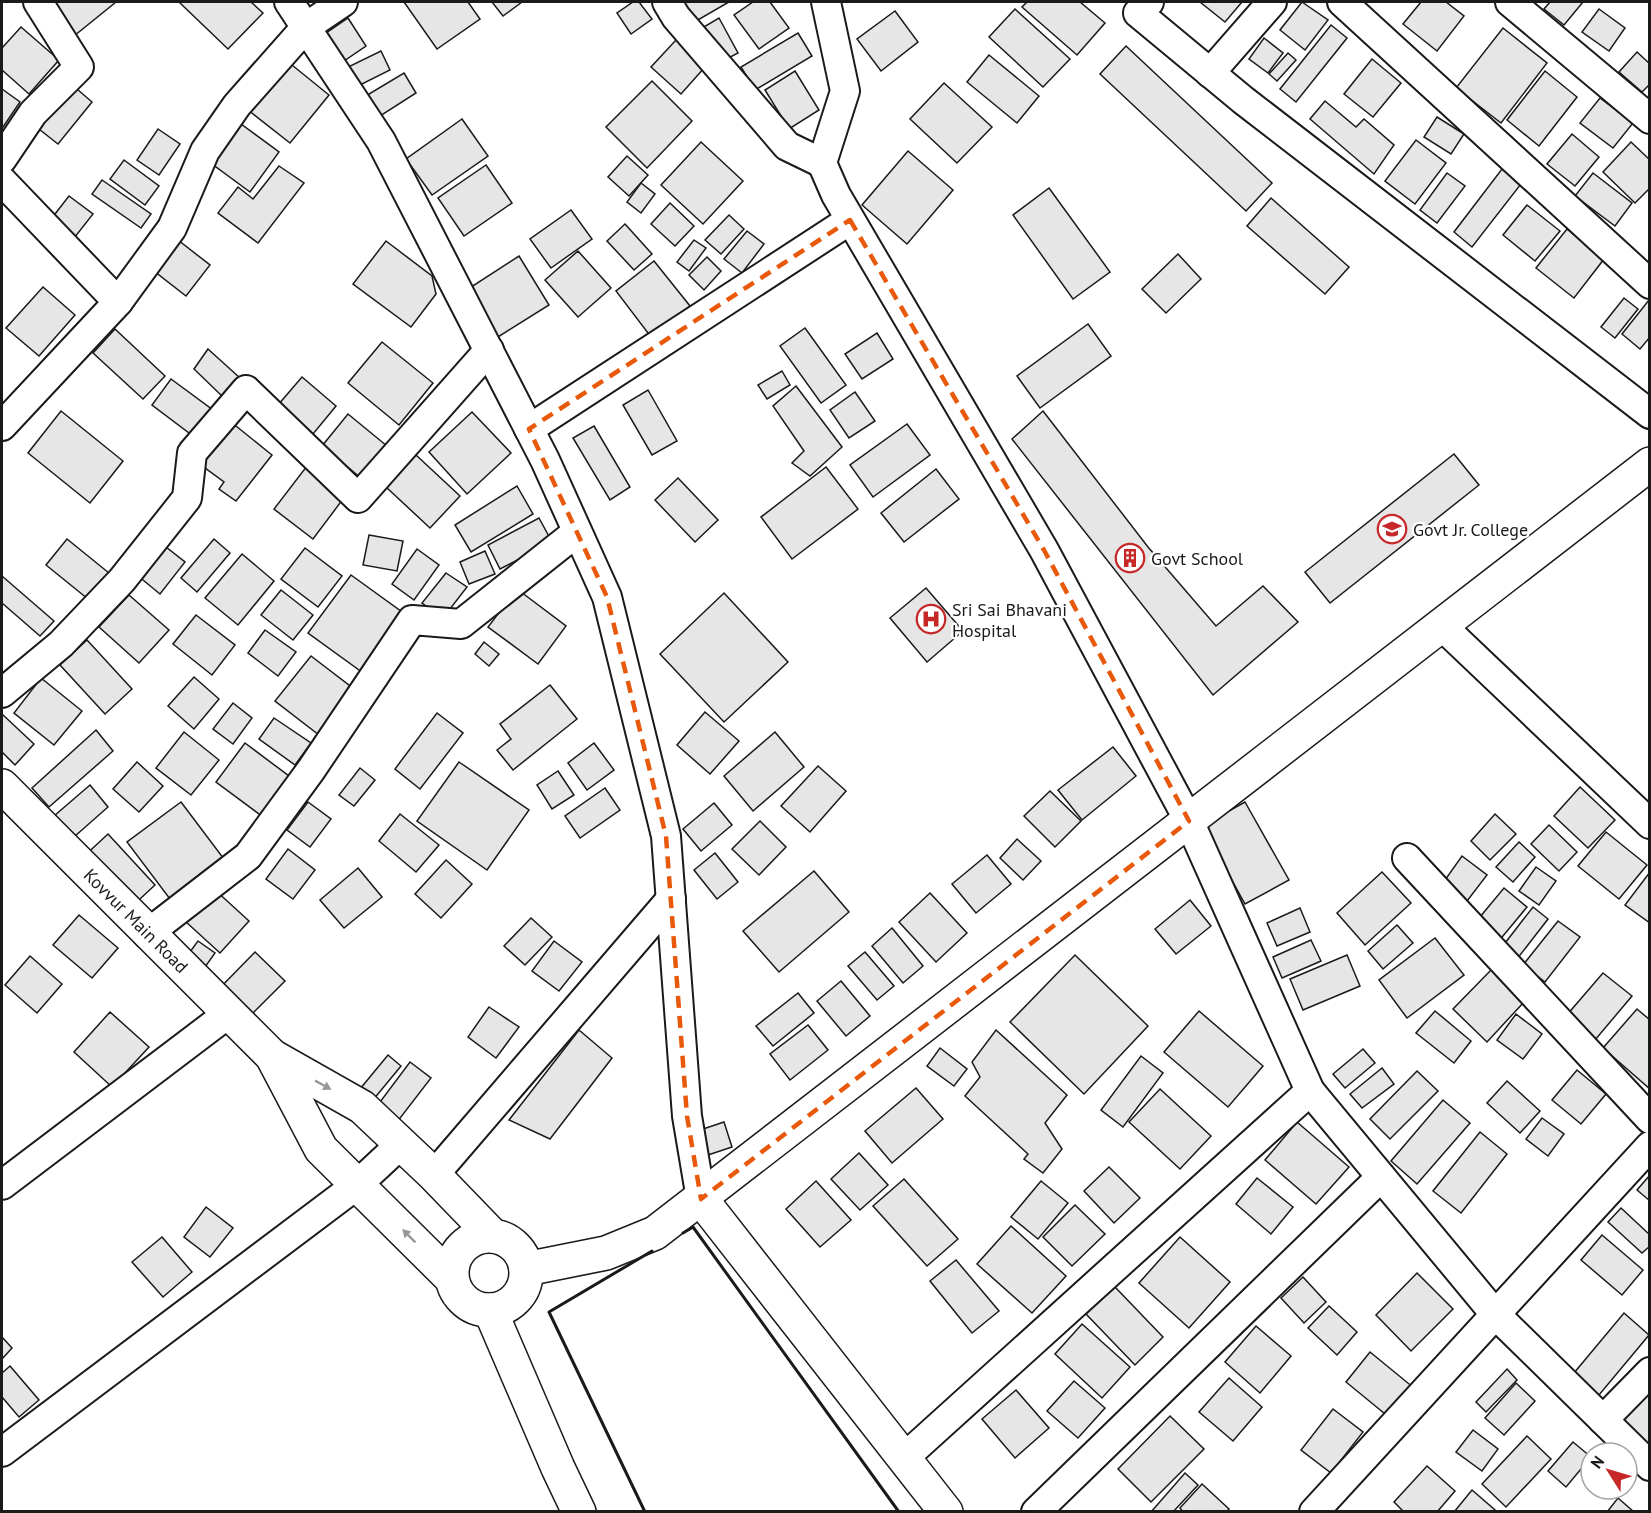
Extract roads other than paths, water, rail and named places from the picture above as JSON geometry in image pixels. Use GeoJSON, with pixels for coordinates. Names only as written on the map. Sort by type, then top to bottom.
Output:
{"type":"FeatureCollection","features":[{"type":"Feature","properties":{"kind":"main road"},"geometry":{"type":"LineString","coordinates":[[526,1269],[606,1253],[655,1233],[701,1200],[1650,464]]}},
{"type":"Feature","properties":{"kind":"main road","name":"Kovvur Main Road"},"geometry":{"type":"LineString","coordinates":[[2,786],[147,934],[272,1056],[362,1107],[434,1175],[492,1235]]}},
{"type":"Feature","properties":{"kind":"main road","name":"Kovvur Main Road"},"geometry":{"type":"LineString","coordinates":[[272,1056],[321,1149],[451,1278]]}},
{"type":"Feature","properties":{"kind":"main road"},"geometry":{"type":"LineString","coordinates":[[701,1200],[946,1512]]}},
{"type":"Feature","properties":{"kind":"main road"},"geometry":{"type":"LineString","coordinates":[[492,1235],[515,1246],[522,1256],[526,1269],[525,1281],[520,1293],[502,1308],[490,1310],[468,1304],[459,1296],[451,1278],[452,1264],[458,1251],[479,1237],[492,1235]]}},
{"type":"Feature","properties":{"kind":"main road"},"geometry":{"type":"LineString","coordinates":[[490,1310],[579,1512]]}},
{"type":"Feature","properties":{"kind":"street"},"geometry":{"type":"LineString","coordinates":[[2,159],[33,113],[79,66],[38,2]]}},
{"type":"Feature","properties":{"kind":"street"},"geometry":{"type":"LineString","coordinates":[[288,2],[381,141],[529,429],[607,597],[666,836],[687,1116],[701,1200]]}},
{"type":"Feature","properties":{"kind":"street"},"geometry":{"type":"LineString","coordinates":[[2,426],[118,302],[172,228],[204,151],[237,105],[306,27],[343,2]]}},
{"type":"Feature","properties":{"kind":"street"},"geometry":{"type":"LineString","coordinates":[[667,2],[676,17],[787,146],[822,163],[850,220],[1044,550],[1189,821],[1310,1091],[1495,1314],[1650,1466]]}},
{"type":"Feature","properties":{"kind":"street"},"geometry":{"type":"LineString","coordinates":[[822,163],[845,91],[826,2]]}},
{"type":"Feature","properties":{"kind":"street"},"geometry":{"type":"LineString","coordinates":[[1149,2],[1138,13],[1210,73],[1650,414]]}},
{"type":"Feature","properties":{"kind":"street"},"geometry":{"type":"LineString","coordinates":[[1210,73],[1272,2]]}},
{"type":"Feature","properties":{"kind":"street"},"geometry":{"type":"LineString","coordinates":[[1342,2],[1650,284]]}},
{"type":"Feature","properties":{"kind":"street"},"geometry":{"type":"LineString","coordinates":[[1510,2],[1650,119]]}},
{"type":"Feature","properties":{"kind":"street"},"geometry":{"type":"LineString","coordinates":[[2,181],[118,302]]}},
{"type":"Feature","properties":{"kind":"street"},"geometry":{"type":"LineString","coordinates":[[529,429],[850,220]]}},
{"type":"Feature","properties":{"kind":"street"},"geometry":{"type":"LineString","coordinates":[[2,693],[61,644],[122,580],[187,498],[192,453],[246,390],[358,498],[489,350]]}},
{"type":"Feature","properties":{"kind":"street"},"geometry":{"type":"LineString","coordinates":[[147,934],[248,856],[311,770],[412,620],[461,624],[578,532]]}},
{"type":"Feature","properties":{"kind":"street"},"geometry":{"type":"LineString","coordinates":[[1442,626],[1650,824]]}},
{"type":"Feature","properties":{"kind":"street"},"geometry":{"type":"LineString","coordinates":[[1407,858],[1650,1119]]}},
{"type":"Feature","properties":{"kind":"street"},"geometry":{"type":"LineString","coordinates":[[434,1175],[671,899]]}},
{"type":"Feature","properties":{"kind":"street"},"geometry":{"type":"LineString","coordinates":[[2,1185],[229,1012]]}},
{"type":"Feature","properties":{"kind":"street"},"geometry":{"type":"LineString","coordinates":[[904,1458],[1310,1091]]}},
{"type":"Feature","properties":{"kind":"street"},"geometry":{"type":"LineString","coordinates":[[2,1452],[358,1184],[401,1144]]}},
{"type":"Feature","properties":{"kind":"street"},"geometry":{"type":"LineString","coordinates":[[1314,1512],[1650,1146]]}},
{"type":"Feature","properties":{"kind":"street"},"geometry":{"type":"LineString","coordinates":[[1036,1512],[1382,1177]]}},
{"type":"Feature","properties":{"kind":"street"},"geometry":{"type":"LineString","coordinates":[[1603,1420],[1650,1372]]}},
{"type":"Feature","properties":{"kind":"place","name":"Govt Jr. College"},"geometry":{"type":"Point","coordinates":[1392,529]}},
{"type":"Feature","properties":{"kind":"place","name":"Govt School"},"geometry":{"type":"Point","coordinates":[1130,558]}},
{"type":"Feature","properties":{"kind":"place","name":"Sri Sai Bhavani Hospital"},"geometry":{"type":"Point","coordinates":[931,619]}}]}
